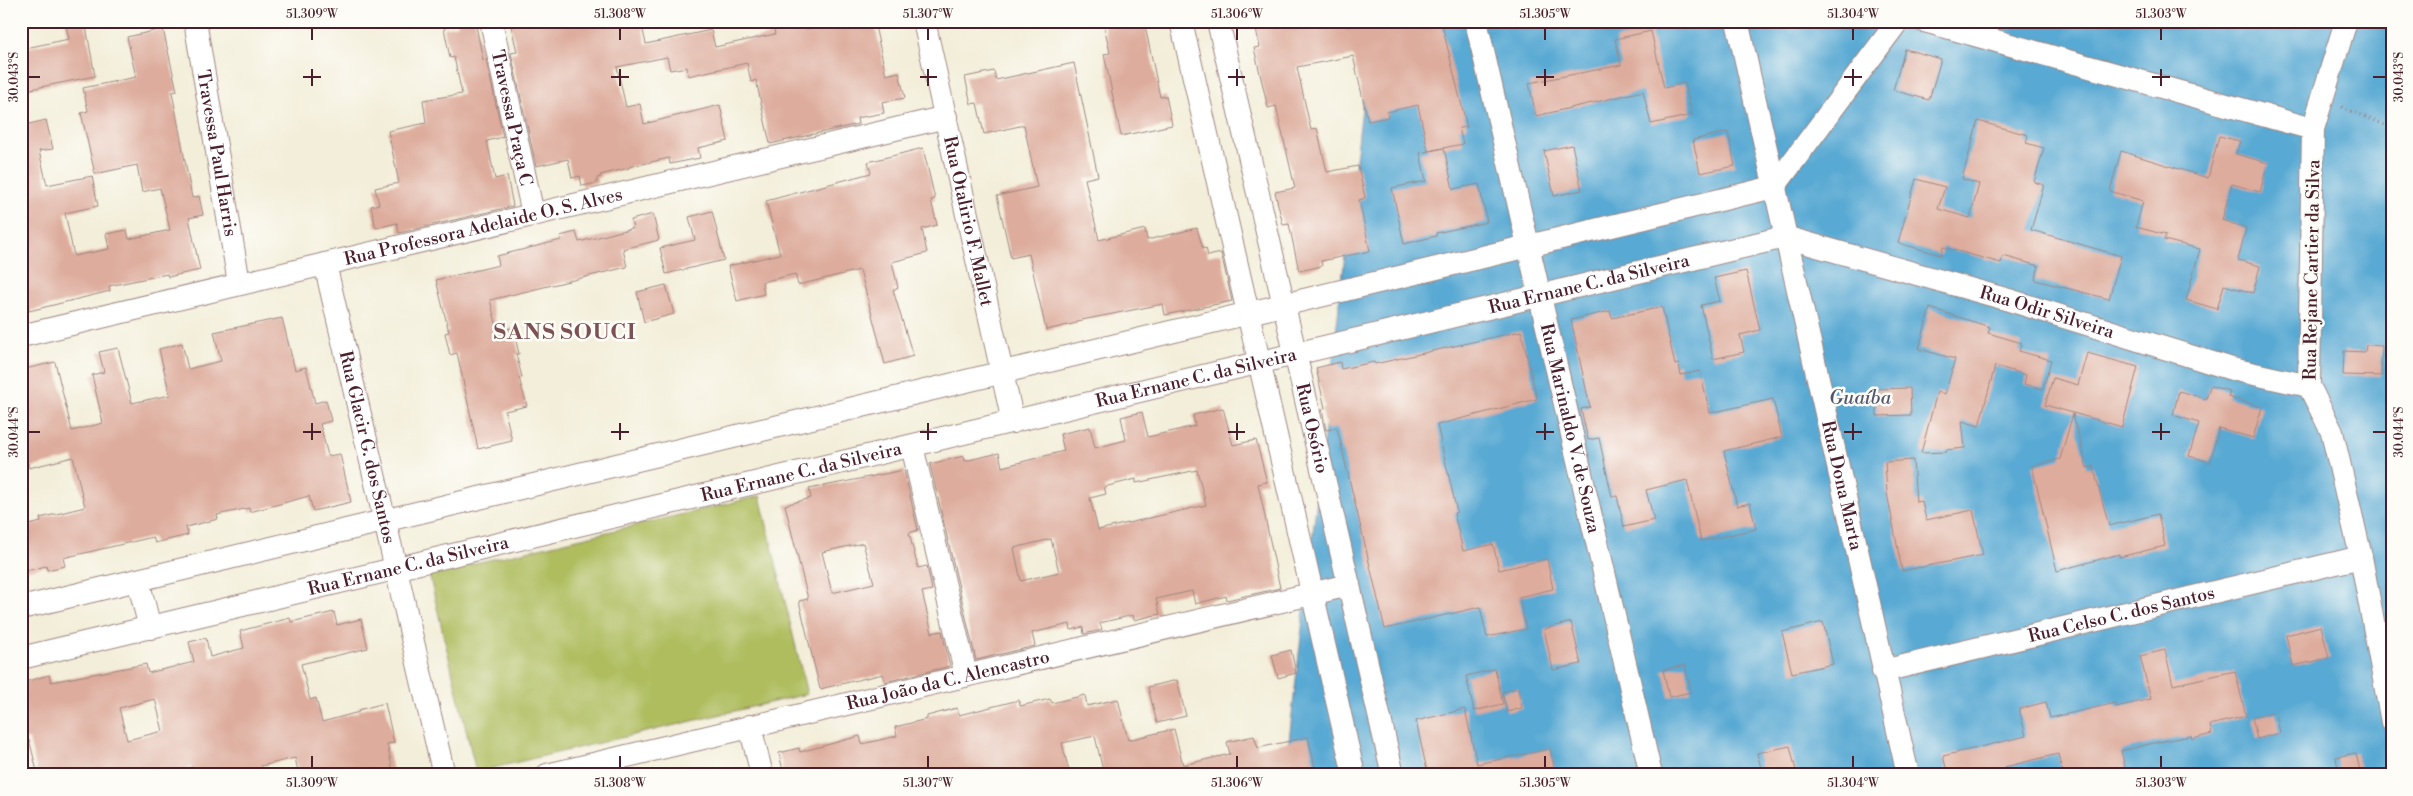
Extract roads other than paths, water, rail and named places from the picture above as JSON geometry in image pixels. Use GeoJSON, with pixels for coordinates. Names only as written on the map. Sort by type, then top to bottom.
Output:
{"type":"FeatureCollection","features":[{"type":"Feature","properties":{"kind":"street","name":"Travessa Paul Harris"},"geometry":{"type":"LineString","coordinates":[[196,21],[239,284]]}},
{"type":"Feature","properties":{"kind":"street","name":"Travessa Praça C"},"geometry":{"type":"LineString","coordinates":[[491,21],[533,214]]}},
{"type":"Feature","properties":{"kind":"street","name":"Rua Otalirio F. Mallet"},"geometry":{"type":"LineString","coordinates":[[924,21],[1013,422]]}},
{"type":"Feature","properties":{"kind":"street","name":"Rua Osório"},"geometry":{"type":"LineString","coordinates":[[1181,21],[1354,775]]}},
{"type":"Feature","properties":{"kind":"street","name":"Rua Osório"},"geometry":{"type":"LineString","coordinates":[[1218,21],[1393,775]]}},
{"type":"Feature","properties":{"kind":"street","name":"Rua Marinaldo V. de Souza"},"geometry":{"type":"LineString","coordinates":[[1476,21],[1648,774]]}},
{"type":"Feature","properties":{"kind":"street","name":"Rua Dona Marta"},"geometry":{"type":"LineString","coordinates":[[1737,21],[1908,775]]}},
{"type":"Feature","properties":{"kind":"street"},"geometry":{"type":"LineString","coordinates":[[21,608],[1774,187],[1898,21]]}},
{"type":"Feature","properties":{"kind":"street"},"geometry":{"type":"LineString","coordinates":[[1924,21],[2314,129]]}},
{"type":"Feature","properties":{"kind":"street","name":"Rua Rejane Cartier da Silva"},"geometry":{"type":"LineString","coordinates":[[2346,21],[2314,129],[2309,386],[2332,432],[2361,557],[2392,722]]}},
{"type":"Feature","properties":{"kind":"street","name":"Rua Professora Adelaide O. S. Alves"},"geometry":{"type":"LineString","coordinates":[[21,336],[946,117]]}},
{"type":"Feature","properties":{"kind":"street","name":"Rua Odir Silveira"},"geometry":{"type":"LineString","coordinates":[[1785,237],[2009,300],[2232,369],[2309,386]]}},
{"type":"Feature","properties":{"kind":"street","name":"Rua Ernane C. da Silveira"},"geometry":{"type":"LineString","coordinates":[[21,658],[1785,237]]}},
{"type":"Feature","properties":{"kind":"street","name":"Rua Glacir G. dos Santos"},"geometry":{"type":"LineString","coordinates":[[325,264],[444,775]]}},
{"type":"Feature","properties":{"kind":"street"},"geometry":{"type":"LineString","coordinates":[[912,446],[966,675]]}},
{"type":"Feature","properties":{"kind":"street","name":"Rua Celso C. dos Santos"},"geometry":{"type":"LineString","coordinates":[[1883,671],[2361,557]]}},
{"type":"Feature","properties":{"kind":"street"},"geometry":{"type":"LineString","coordinates":[[138,580],[150,628]]}},
{"type":"Feature","properties":{"kind":"street","name":"Rua João da C. Alencastro"},"geometry":{"type":"LineString","coordinates":[[547,775],[1349,585]]}},
{"type":"Feature","properties":{"kind":"street"},"geometry":{"type":"LineString","coordinates":[[750,726],[762,775]]}},
{"type":"Feature","properties":{"kind":"water","name":"Guaíba"},"geometry":{"type":"Polygon","coordinates":[[[1372,21],[2392,21],[2392,775],[1285,775],[1372,21]]]}},
{"type":"Feature","properties":{"kind":"district","name":"SANS SOUCI"},"geometry":{"type":"Point","coordinates":[565,332]}}]}
